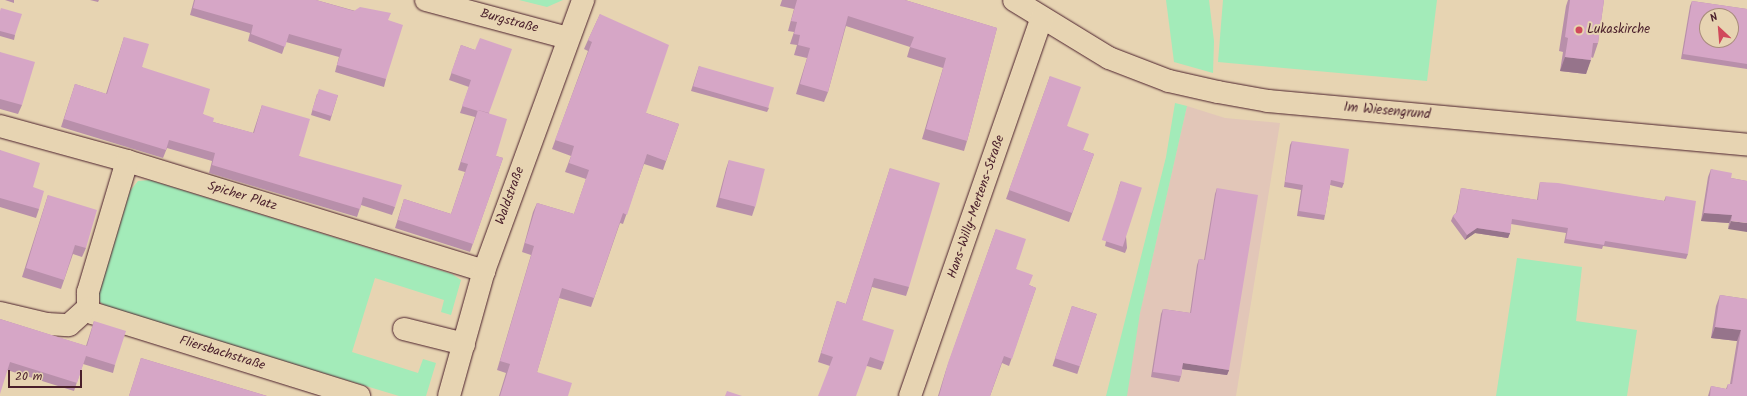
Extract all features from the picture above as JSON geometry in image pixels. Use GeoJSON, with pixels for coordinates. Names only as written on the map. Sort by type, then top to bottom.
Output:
{"type":"FeatureCollection","features":[{"type":"Feature","properties":{"kind":"street","name":"Burgstraße"},"geometry":{"type":"LineString","coordinates":[[426,0],[568,38]]}},
{"type":"Feature","properties":{"kind":"street","name":"Waldstraße"},"geometry":{"type":"LineString","coordinates":[[449,396],[484,271],[583,0]]}},
{"type":"Feature","properties":{"kind":"street","name":"Im Wiesengrund"},"geometry":{"type":"LineString","coordinates":[[1014,0],[1109,58],[1169,81],[1218,92],[1268,101],[1747,145]]}},
{"type":"Feature","properties":{"kind":"street","name":"Hans-Willy-Mertens-Straße"},"geometry":{"type":"LineString","coordinates":[[910,396],[1042,18]]}},
{"type":"Feature","properties":{"kind":"street","name":"Spicher Platz"},"geometry":{"type":"LineString","coordinates":[[0,126],[127,161],[484,271]]}},
{"type":"Feature","properties":{"kind":"street"},"geometry":{"type":"LineString","coordinates":[[0,313],[47,324],[69,325],[88,308],[88,292],[127,161]]}},
{"type":"Feature","properties":{"kind":"street","name":"Fliersbachstraße"},"geometry":{"type":"LineString","coordinates":[[88,308],[98,316],[359,396]]}},
{"type":"Feature","properties":{"kind":"street"},"geometry":{"type":"LineString","coordinates":[[404,328],[464,344]]}},
{"type":"Feature","properties":{"kind":"shaded area"},"geometry":{"type":"Polygon","coordinates":[[[1187,106],[1225,118],[1280,123],[1236,396],[1126,396],[1140,312],[1187,106]]]}},
{"type":"Feature","properties":{"kind":"green space"},"geometry":{"type":"Polygon","coordinates":[[[519,0],[563,0],[547,7],[519,0]]]}},
{"type":"Feature","properties":{"kind":"green space"},"geometry":{"type":"Polygon","coordinates":[[[1166,0],[1209,0],[1214,41],[1213,73],[1174,62],[1166,0]]]}},
{"type":"Feature","properties":{"kind":"green space"},"geometry":{"type":"Polygon","coordinates":[[[1223,0],[1437,0],[1427,81],[1218,62],[1223,0]]]}},
{"type":"Feature","properties":{"kind":"green space"},"geometry":{"type":"Polygon","coordinates":[[[1175,103],[1187,106],[1140,313],[1127,396],[1106,396],[1166,157],[1175,103]]]}},
{"type":"Feature","properties":{"kind":"green space"},"geometry":{"type":"Polygon","coordinates":[[[150,180],[452,274],[461,280],[451,315],[441,312],[444,300],[375,278],[352,352],[418,373],[423,359],[436,363],[426,396],[399,396],[108,308],[100,302],[99,293],[130,191],[138,181],[150,180]]]}},
{"type":"Feature","properties":{"kind":"green space"},"geometry":{"type":"Polygon","coordinates":[[[1517,258],[1582,267],[1576,321],[1637,330],[1627,396],[1496,396],[1517,258]]]}},
{"type":"Feature","properties":{"kind":"building"},"geometry":{"type":"Polygon","coordinates":[[[195,0],[316,0],[354,11],[360,7],[391,13],[388,20],[403,25],[386,79],[337,65],[342,49],[289,34],[285,47],[251,34],[253,25],[193,8],[195,0]]]}},
{"type":"Feature","properties":{"kind":"building"},"geometry":{"type":"Polygon","coordinates":[[[797,0],[905,0],[997,28],[967,141],[926,129],[946,58],[910,47],[914,37],[848,16],[828,92],[800,84],[810,48],[798,45],[800,35],[794,34],[797,22],[791,21],[797,0]]]}},
{"type":"Feature","properties":{"kind":"building","name":"Lukaskirche"},"geometry":{"type":"Polygon","coordinates":[[[1570,0],[1604,0],[1598,43],[1593,43],[1591,60],[1565,57],[1568,38],[1565,37],[1570,0]]]}},
{"type":"Feature","properties":{"kind":"building"},"geometry":{"type":"Polygon","coordinates":[[[1692,1],[1747,9],[1747,64],[1683,54],[1692,1]]]}},
{"type":"Feature","properties":{"kind":"building"},"geometry":{"type":"Polygon","coordinates":[[[1,8],[22,14],[15,35],[0,31],[1,8]]]}},
{"type":"Feature","properties":{"kind":"building"},"geometry":{"type":"Polygon","coordinates":[[[600,14],[669,45],[646,113],[679,124],[666,161],[647,154],[627,215],[623,213],[594,298],[562,288],[537,372],[572,383],[568,396],[500,396],[510,364],[500,361],[534,246],[525,243],[537,203],[574,214],[589,170],[569,163],[574,146],[555,140],[592,42],[588,40],[600,14]]]}},
{"type":"Feature","properties":{"kind":"building"},"geometry":{"type":"Polygon","coordinates":[[[124,37],[149,44],[142,67],[210,89],[203,114],[214,118],[213,122],[254,133],[262,105],[310,119],[299,156],[402,185],[395,207],[363,197],[360,209],[212,165],[215,153],[169,140],[166,150],[64,119],[75,84],[107,94],[124,37]]]}},
{"type":"Feature","properties":{"kind":"building"},"geometry":{"type":"Polygon","coordinates":[[[480,38],[512,49],[489,113],[462,106],[471,80],[451,73],[461,45],[475,50],[480,38]]]}},
{"type":"Feature","properties":{"kind":"building"},"geometry":{"type":"Polygon","coordinates":[[[0,52],[35,62],[22,105],[0,99],[0,52]]]}},
{"type":"Feature","properties":{"kind":"building"},"geometry":{"type":"Polygon","coordinates":[[[699,66],[774,87],[768,108],[693,86],[699,66]]]}},
{"type":"Feature","properties":{"kind":"building"},"geometry":{"type":"Polygon","coordinates":[[[1050,76],[1081,87],[1067,126],[1089,134],[1083,150],[1094,154],[1072,213],[1009,190],[1050,76]]]}},
{"type":"Feature","properties":{"kind":"building"},"geometry":{"type":"Polygon","coordinates":[[[319,89],[338,95],[331,116],[312,110],[319,89]]]}},
{"type":"Feature","properties":{"kind":"building"},"geometry":{"type":"Polygon","coordinates":[[[478,110],[507,119],[496,156],[503,158],[473,244],[398,220],[404,199],[451,214],[468,164],[461,162],[478,110]]]}},
{"type":"Feature","properties":{"kind":"building"},"geometry":{"type":"Polygon","coordinates":[[[1292,141],[1349,149],[1344,183],[1331,180],[1325,215],[1299,211],[1303,185],[1285,182],[1292,141]]]}},
{"type":"Feature","properties":{"kind":"building"},"geometry":{"type":"Polygon","coordinates":[[[0,150],[40,163],[33,187],[44,191],[39,209],[0,198],[0,150]]]}},
{"type":"Feature","properties":{"kind":"building"},"geometry":{"type":"Polygon","coordinates":[[[729,160],[765,169],[755,207],[720,198],[729,160]]]}},
{"type":"Feature","properties":{"kind":"building"},"geometry":{"type":"Polygon","coordinates":[[[890,168],[940,183],[909,287],[874,278],[862,320],[894,330],[884,362],[870,357],[856,396],[818,396],[833,357],[821,353],[837,301],[846,304],[890,168]]]}},
{"type":"Feature","properties":{"kind":"building"},"geometry":{"type":"Polygon","coordinates":[[[1711,169],[1732,173],[1731,178],[1747,181],[1747,223],[1731,221],[1732,215],[1704,213],[1711,169]]]}},
{"type":"Feature","properties":{"kind":"building"},"geometry":{"type":"Polygon","coordinates":[[[1121,181],[1142,188],[1123,247],[1102,240],[1121,181]]]}},
{"type":"Feature","properties":{"kind":"building"},"geometry":{"type":"Polygon","coordinates":[[[1540,182],[1558,183],[1665,201],[1666,196],[1696,201],[1688,254],[1605,241],[1604,245],[1566,239],[1568,228],[1512,219],[1510,233],[1477,228],[1467,235],[1453,216],[1457,212],[1461,188],[1538,200],[1540,182]]]}},
{"type":"Feature","properties":{"kind":"building"},"geometry":{"type":"Polygon","coordinates":[[[1217,188],[1258,195],[1229,370],[1183,363],[1181,376],[1153,372],[1163,309],[1191,313],[1199,259],[1205,260],[1217,188]]]}},
{"type":"Feature","properties":{"kind":"building"},"geometry":{"type":"Polygon","coordinates":[[[48,195],[97,210],[86,248],[75,245],[64,280],[26,268],[48,195]]]}},
{"type":"Feature","properties":{"kind":"building"},"geometry":{"type":"Polygon","coordinates":[[[996,229],[1026,239],[1016,269],[1033,275],[1029,285],[1036,288],[1012,359],[1004,356],[990,396],[939,396],[948,363],[996,229]]]}},
{"type":"Feature","properties":{"kind":"building"},"geometry":{"type":"Polygon","coordinates":[[[1720,295],[1747,299],[1747,396],[1710,396],[1711,386],[1727,389],[1728,384],[1732,384],[1741,330],[1715,327],[1720,295]]]}},
{"type":"Feature","properties":{"kind":"building"},"geometry":{"type":"Polygon","coordinates":[[[1072,306],[1097,314],[1080,366],[1055,358],[1072,306]]]}},
{"type":"Feature","properties":{"kind":"building"},"geometry":{"type":"Polygon","coordinates":[[[0,319],[87,346],[94,321],[126,331],[115,365],[86,356],[77,383],[10,362],[0,394],[0,319]]]}},
{"type":"Feature","properties":{"kind":"building"},"geometry":{"type":"Polygon","coordinates":[[[141,358],[267,396],[129,396],[141,358]]]}},
{"type":"Feature","properties":{"kind":"building"},"geometry":{"type":"Polygon","coordinates":[[[727,391],[742,396],[725,396],[727,391]]]}},
{"type":"Feature","properties":{"kind":"place","name":"Lukaskirche"},"geometry":{"type":"Point","coordinates":[1579,30]}}]}
